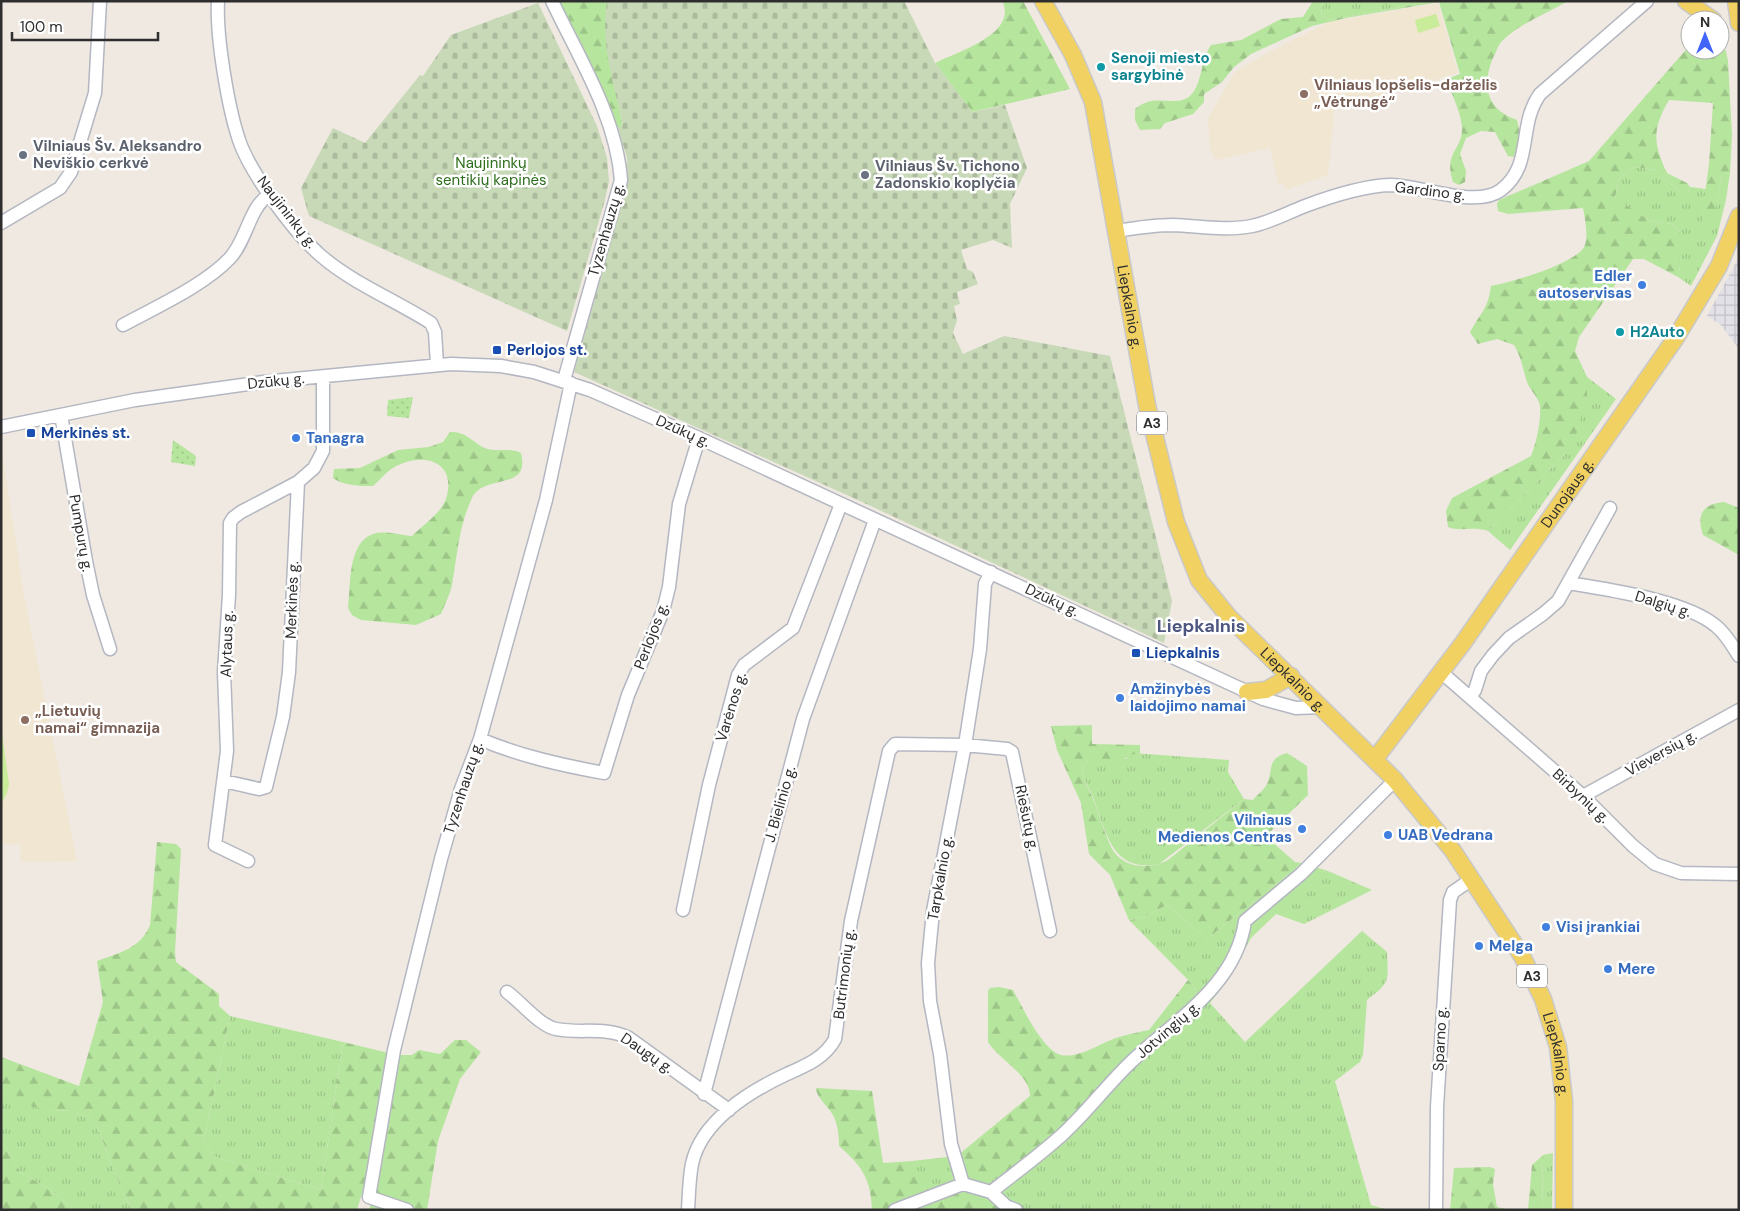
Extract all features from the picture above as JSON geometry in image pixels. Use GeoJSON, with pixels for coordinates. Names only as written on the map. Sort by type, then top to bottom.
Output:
{"type":"FeatureCollection","features":[{"type":"Feature","properties":{"kind":"main road","name":"Liepkalnio g."},"geometry":{"type":"LineString","coordinates":[[1043,1],[1073,55],[1093,102],[1148,405],[1176,522],[1187,556],[1207,592],[1233,621],[1396,780],[1445,841],[1522,956],[1551,1022],[1558,1047],[1564,1101],[1564,1210]]}},
{"type":"Feature","properties":{"kind":"main road"},"geometry":{"type":"LineString","coordinates":[[1686,1],[1699,10]]}},
{"type":"Feature","properties":{"kind":"main road"},"geometry":{"type":"LineString","coordinates":[[1736,1],[1739,23]]}},
{"type":"Feature","properties":{"kind":"main road","name":"Dunojaus g."},"geometry":{"type":"LineString","coordinates":[[1375,759],[1441,672],[1688,320],[1719,266],[1739,216]]}},
{"type":"Feature","properties":{"kind":"main road"},"geometry":{"type":"LineString","coordinates":[[1247,692],[1266,690],[1290,676]]}},
{"type":"Feature","properties":{"kind":"street"},"geometry":{"type":"LineString","coordinates":[[1,223],[60,188],[71,172],[95,94],[100,1]]}},
{"type":"Feature","properties":{"kind":"street","name":"Naujininkų g."},"geometry":{"type":"LineString","coordinates":[[218,1],[222,55],[239,140],[247,159],[294,226],[320,255],[431,323],[435,332],[437,365]]}},
{"type":"Feature","properties":{"kind":"street","name":"Tyzenhauzų g."},"geometry":{"type":"LineString","coordinates":[[406,1210],[369,1197],[394,1050],[441,859],[461,789],[480,739],[546,500],[568,382],[621,180],[617,148],[609,126],[591,82],[552,1]]}},
{"type":"Feature","properties":{"kind":"street","name":"Gardino g."},"geometry":{"type":"LineString","coordinates":[[1116,231],[1171,225],[1232,228],[1249,226],[1266,223],[1328,198],[1387,185],[1405,185],[1466,196],[1484,196],[1499,192],[1519,170],[1524,152],[1526,123],[1531,106],[1540,94],[1647,1]]}},
{"type":"Feature","properties":{"kind":"street"},"geometry":{"type":"LineString","coordinates":[[123,325],[180,293],[224,263],[244,239],[264,198],[270,194]]}},
{"type":"Feature","properties":{"kind":"street","name":"Dzūkų g."},"geometry":{"type":"LineString","coordinates":[[1,427],[135,400],[225,386],[437,365],[501,366],[568,382],[699,438],[1247,692],[1288,707],[1322,707]]}},
{"type":"Feature","properties":{"kind":"street"},"geometry":{"type":"LineString","coordinates":[[298,482],[314,468],[323,451],[323,377]]}},
{"type":"Feature","properties":{"kind":"street","name":"Pumpurų g."},"geometry":{"type":"LineString","coordinates":[[61,415],[93,595],[110,649]]}},
{"type":"Feature","properties":{"kind":"street","name":"Perlojos g."},"geometry":{"type":"LineString","coordinates":[[480,739],[517,754],[604,773],[628,695],[662,611],[669,587],[679,504],[699,438]]}},
{"type":"Feature","properties":{"kind":"street","name":"Alytaus g."},"geometry":{"type":"LineString","coordinates":[[248,861],[215,845],[224,781],[227,714],[224,672],[229,596],[230,523],[241,512],[298,482]]}},
{"type":"Feature","properties":{"kind":"street","name":"Merkinės g."},"geometry":{"type":"LineString","coordinates":[[224,781],[259,789],[266,787],[283,717],[289,672],[298,482]]}},
{"type":"Feature","properties":{"kind":"street","name":"Varėnos g."},"geometry":{"type":"LineString","coordinates":[[683,910],[709,786],[738,675],[744,665],[793,628],[841,504]]}},
{"type":"Feature","properties":{"kind":"street"},"geometry":{"type":"LineString","coordinates":[[1471,696],[1481,671],[1493,655],[1510,638],[1552,607],[1569,583],[1610,508]]}},
{"type":"Feature","properties":{"kind":"street","name":"J. Bielinio g."},"geometry":{"type":"LineString","coordinates":[[704,1094],[803,719],[875,520]]}},
{"type":"Feature","properties":{"kind":"street","name":"Tarpkalnio g."},"geometry":{"type":"LineString","coordinates":[[962,1184],[951,1144],[940,1054],[930,1001],[928,963],[932,911],[965,745],[980,649],[985,584],[991,572]]}},
{"type":"Feature","properties":{"kind":"street","name":"Dalgių g."},"geometry":{"type":"LineString","coordinates":[[1569,583],[1624,593],[1702,616],[1724,634],[1739,656]]}},
{"type":"Feature","properties":{"kind":"street","name":"Birbynių g."},"geometry":{"type":"LineString","coordinates":[[1441,672],[1471,696],[1583,796],[1633,846],[1655,864],[1680,873],[1739,874]]}},
{"type":"Feature","properties":{"kind":"street","name":"Vieversių g."},"geometry":{"type":"LineString","coordinates":[[1583,796],[1739,710]]}},
{"type":"Feature","properties":{"kind":"street","name":"Butrimonių g."},"geometry":{"type":"LineString","coordinates":[[688,1210],[692,1163],[699,1146],[712,1128],[730,1110],[763,1087],[825,1054],[835,1039],[851,921],[889,751],[894,744],[965,745]]}},
{"type":"Feature","properties":{"kind":"street","name":"Riešutų g."},"geometry":{"type":"LineString","coordinates":[[965,745],[1007,749],[1014,756],[1050,931]]}},
{"type":"Feature","properties":{"kind":"street","name":"Jotvingių g."},"geometry":{"type":"LineString","coordinates":[[991,1192],[1063,1134],[1131,1063],[1202,1001],[1231,965],[1243,935],[1245,921],[1301,874],[1396,780]]}},
{"type":"Feature","properties":{"kind":"street","name":"Sparno g."},"geometry":{"type":"LineString","coordinates":[[1436,1210],[1436,1106],[1450,900],[1454,892],[1472,879]]}},
{"type":"Feature","properties":{"kind":"street","name":"Daugų g."},"geometry":{"type":"LineString","coordinates":[[507,992],[544,1024],[556,1029],[618,1032],[629,1038],[704,1094],[730,1110]]}},
{"type":"Feature","properties":{"kind":"street"},"geometry":{"type":"LineString","coordinates":[[895,1210],[962,1184],[991,1192],[1006,1206],[1016,1210]]}},
{"type":"Feature","properties":{"kind":"shaded area","name":"Vilniaus lopšelis-darželis „Vėtrungė“"},"geometry":{"type":"Polygon","coordinates":[[[1438,3],[1458,73],[1346,106],[1335,106],[1328,175],[1285,190],[1283,183],[1278,184],[1270,148],[1216,160],[1210,150],[1208,118],[1235,72],[1265,54],[1329,22],[1438,3]]]}},
{"type":"Feature","properties":{"kind":"shaded area"},"geometry":{"type":"Polygon","coordinates":[[[1739,257],[1739,349],[1721,325],[1707,316],[1739,257]]]}},
{"type":"Feature","properties":{"kind":"shaded area","name":"„Lietuvių namai“ gimnazija"},"geometry":{"type":"Polygon","coordinates":[[[1,445],[24,595],[77,861],[21,862],[20,844],[1,845],[1,445]]]}},
{"type":"Feature","properties":{"kind":"green space"},"geometry":{"type":"Polygon","coordinates":[[[557,1],[607,1],[610,66],[623,126],[618,128],[589,62],[557,1]]]}},
{"type":"Feature","properties":{"kind":"green space"},"geometry":{"type":"Polygon","coordinates":[[[607,1],[904,1],[935,63],[972,112],[1005,105],[1027,168],[1010,204],[1012,248],[993,240],[961,250],[967,269],[973,272],[978,284],[957,292],[960,304],[954,306],[957,320],[953,333],[963,354],[1004,336],[1110,356],[1172,601],[1164,643],[860,501],[574,372],[628,181],[627,158],[618,128],[623,125],[609,64],[605,32],[607,1]]]}},
{"type":"Feature","properties":{"kind":"green space"},"geometry":{"type":"Polygon","coordinates":[[[1002,1],[1023,1],[1070,89],[972,112],[935,63],[970,47],[994,32],[1002,23],[1005,13],[1002,1]]]}},
{"type":"Feature","properties":{"kind":"green space"},"geometry":{"type":"Polygon","coordinates":[[[1313,1],[1324,1],[1321,14],[1327,20],[1418,4],[1420,1],[1568,1],[1517,29],[1499,45],[1489,68],[1487,87],[1489,96],[1499,110],[1517,120],[1520,134],[1514,157],[1508,156],[1495,132],[1481,131],[1466,138],[1460,154],[1466,171],[1465,182],[1459,185],[1453,182],[1450,164],[1460,141],[1462,127],[1460,115],[1447,79],[1460,74],[1439,2],[1346,18],[1312,26],[1251,54],[1234,67],[1222,82],[1204,94],[1204,102],[1193,114],[1165,123],[1160,129],[1140,130],[1135,120],[1135,109],[1151,101],[1175,101],[1186,99],[1191,95],[1197,85],[1205,57],[1211,45],[1241,40],[1281,19],[1303,17],[1313,1]]]}},
{"type":"Feature","properties":{"kind":"green space"},"geometry":{"type":"Polygon","coordinates":[[[1324,1],[1420,1],[1418,4],[1327,20],[1321,14],[1324,1]]]}},
{"type":"Feature","properties":{"kind":"green space","name":"Naujininkų sentikių kapinės"},"geometry":{"type":"Polygon","coordinates":[[[538,3],[597,126],[607,158],[609,181],[605,200],[567,331],[309,216],[301,188],[333,128],[365,143],[420,75],[423,76],[451,35],[538,3]]]}},
{"type":"Feature","properties":{"kind":"green space"},"geometry":{"type":"Polygon","coordinates":[[[1436,14],[1440,26],[1418,33],[1415,20],[1436,14]]]}},
{"type":"Feature","properties":{"kind":"green space"},"geometry":{"type":"Polygon","coordinates":[[[1680,56],[1680,60],[1728,60],[1732,135],[1730,173],[1722,174],[1717,204],[1710,228],[1704,225],[1702,215],[1709,164],[1713,103],[1669,100],[1663,110],[1657,128],[1657,144],[1667,173],[1687,183],[1690,187],[1688,194],[1682,194],[1655,170],[1635,167],[1619,179],[1615,198],[1650,221],[1672,224],[1680,232],[1680,267],[1678,277],[1644,259],[1633,259],[1579,337],[1575,351],[1587,377],[1587,397],[1577,432],[1566,453],[1488,531],[1448,527],[1446,511],[1452,498],[1531,456],[1538,429],[1539,402],[1528,384],[1514,345],[1497,339],[1478,344],[1470,332],[1486,305],[1491,286],[1525,277],[1564,262],[1582,250],[1586,242],[1583,208],[1508,214],[1498,211],[1497,204],[1499,200],[1589,161],[1680,56]]]}},
{"type":"Feature","properties":{"kind":"green space"},"geometry":{"type":"Polygon","coordinates":[[[1635,167],[1655,170],[1682,194],[1688,194],[1690,187],[1706,189],[1702,216],[1717,204],[1722,174],[1730,173],[1726,200],[1717,236],[1691,286],[1678,277],[1680,267],[1680,232],[1672,224],[1650,221],[1615,199],[1619,179],[1635,167]]]}},
{"type":"Feature","properties":{"kind":"green space"},"geometry":{"type":"Polygon","coordinates":[[[1587,377],[1616,399],[1510,550],[1488,531],[1566,453],[1587,397],[1587,377]]]}},
{"type":"Feature","properties":{"kind":"green space"},"geometry":{"type":"Polygon","coordinates":[[[413,397],[409,418],[387,416],[388,400],[413,397]]]}},
{"type":"Feature","properties":{"kind":"green space"},"geometry":{"type":"Polygon","coordinates":[[[450,432],[465,435],[485,448],[512,450],[521,453],[522,465],[519,473],[513,478],[478,490],[472,498],[461,530],[451,588],[441,614],[416,625],[361,620],[352,615],[348,608],[350,577],[354,556],[359,546],[365,539],[378,533],[412,536],[444,504],[448,486],[447,475],[442,468],[434,463],[425,460],[415,460],[393,468],[373,486],[363,486],[338,481],[333,478],[334,469],[360,468],[398,450],[429,447],[443,442],[450,432]]]}},
{"type":"Feature","properties":{"kind":"green space"},"geometry":{"type":"Polygon","coordinates":[[[173,440],[196,456],[195,466],[171,462],[173,440]]]}},
{"type":"Feature","properties":{"kind":"green space"},"geometry":{"type":"Polygon","coordinates":[[[1724,502],[1739,508],[1739,555],[1703,535],[1701,528],[1700,521],[1703,511],[1711,505],[1724,502]]]}},
{"type":"Feature","properties":{"kind":"green space"},"geometry":{"type":"Polygon","coordinates":[[[1092,725],[1092,744],[1140,745],[1140,754],[1133,754],[1118,760],[1088,760],[1082,768],[1085,782],[1106,835],[1111,847],[1119,858],[1140,866],[1154,865],[1168,860],[1244,799],[1253,800],[1267,784],[1273,761],[1280,755],[1287,753],[1307,766],[1308,795],[1270,832],[1271,841],[1295,862],[1302,863],[1207,939],[1167,905],[1146,916],[1129,920],[1110,875],[1089,854],[1081,803],[1057,750],[1051,726],[1092,725]]]}},
{"type":"Feature","properties":{"kind":"green space"},"geometry":{"type":"Polygon","coordinates":[[[1,726],[9,784],[1,804],[1,726]]]}},
{"type":"Feature","properties":{"kind":"green space"},"geometry":{"type":"Polygon","coordinates":[[[1133,753],[1229,760],[1228,772],[1244,799],[1159,864],[1144,865],[1131,863],[1122,857],[1108,838],[1082,768],[1088,760],[1126,759],[1133,753]]]}},
{"type":"Feature","properties":{"kind":"green space"},"geometry":{"type":"Polygon","coordinates":[[[157,842],[176,844],[181,849],[176,962],[219,994],[219,1006],[230,1016],[204,1141],[213,1156],[321,1190],[343,1042],[389,1053],[365,1183],[357,1210],[132,1210],[122,1191],[98,1128],[89,1118],[73,1111],[49,1110],[30,1106],[1,1083],[1,1057],[79,1086],[103,1002],[97,961],[128,949],[146,933],[150,925],[157,842]]]}},
{"type":"Feature","properties":{"kind":"green space"},"geometry":{"type":"Polygon","coordinates":[[[1302,863],[1328,871],[1372,890],[1304,924],[1276,914],[1251,938],[1228,980],[1210,1003],[1245,1042],[1362,931],[1387,952],[1388,969],[1384,985],[1367,1000],[1363,1055],[1360,1062],[1335,1081],[1371,1205],[1388,1210],[1004,1210],[955,1195],[944,1195],[929,1189],[920,1179],[912,1161],[957,1156],[973,1179],[984,1182],[999,1176],[1101,1090],[1196,996],[1194,986],[1129,920],[1146,916],[1167,905],[1207,939],[1302,863]]]}},
{"type":"Feature","properties":{"kind":"green space"},"geometry":{"type":"Polygon","coordinates":[[[1188,980],[1194,986],[1196,996],[1135,1059],[1092,1099],[1007,1172],[996,1179],[979,1182],[967,1175],[957,1156],[1030,1096],[1029,1088],[1020,1074],[988,1042],[988,991],[990,988],[999,987],[1013,990],[1033,1027],[1047,1045],[1061,1055],[1068,1056],[1083,1052],[1112,1039],[1149,1030],[1188,980]]]}},
{"type":"Feature","properties":{"kind":"green space"},"geometry":{"type":"Polygon","coordinates":[[[230,1016],[343,1042],[321,1190],[213,1156],[204,1141],[230,1016]]]}},
{"type":"Feature","properties":{"kind":"green space"},"geometry":{"type":"Polygon","coordinates":[[[455,1040],[466,1040],[481,1052],[460,1079],[438,1141],[427,1210],[369,1210],[375,1191],[397,1055],[412,1055],[419,1050],[440,1054],[455,1040]]]}},
{"type":"Feature","properties":{"kind":"green space"},"geometry":{"type":"Polygon","coordinates":[[[1,1083],[49,1110],[73,1111],[89,1118],[98,1128],[122,1191],[132,1210],[76,1210],[49,1189],[21,1173],[1,1140],[1,1083]]]}},
{"type":"Feature","properties":{"kind":"green space"},"geometry":{"type":"Polygon","coordinates":[[[816,1088],[872,1091],[883,1163],[912,1161],[922,1176],[932,1185],[942,1190],[977,1195],[990,1200],[1004,1210],[872,1210],[870,1190],[864,1174],[854,1160],[839,1146],[835,1119],[818,1095],[816,1088]]]}},
{"type":"Feature","properties":{"kind":"green space"},"geometry":{"type":"Polygon","coordinates":[[[1,1140],[21,1173],[49,1189],[76,1210],[1,1210],[1,1140]]]}},
{"type":"Feature","properties":{"kind":"green space"},"geometry":{"type":"Polygon","coordinates":[[[1553,1153],[1552,1210],[1542,1210],[1543,1155],[1553,1153]]]}},
{"type":"Feature","properties":{"kind":"green space"},"geometry":{"type":"Polygon","coordinates":[[[1543,1155],[1542,1210],[1528,1210],[1532,1165],[1543,1155]]]}},
{"type":"Feature","properties":{"kind":"green space"},"geometry":{"type":"Polygon","coordinates":[[[1490,1167],[1495,1169],[1493,1184],[1497,1207],[1511,1210],[1450,1210],[1454,1168],[1490,1167]]]}},
{"type":"Feature","properties":{"kind":"place","name":"Senoji miesto sargybinė"},"geometry":{"type":"Point","coordinates":[1101,67]}},
{"type":"Feature","properties":{"kind":"place","name":"Vilniaus lopšelis-darželis „Vėtrungė“"},"geometry":{"type":"Point","coordinates":[1304,94]}},
{"type":"Feature","properties":{"kind":"place","name":"Vilniaus Šv. Aleksandro Neviškio cerkvė"},"geometry":{"type":"Point","coordinates":[23,155]}},
{"type":"Feature","properties":{"kind":"place","name":"Vilniaus Šv. Tichono Zadonskio koplyčia"},"geometry":{"type":"Point","coordinates":[865,175]}},
{"type":"Feature","properties":{"kind":"place","name":"Edler autoservisas"},"geometry":{"type":"Point","coordinates":[1642,285]}},
{"type":"Feature","properties":{"kind":"place","name":"H2Auto"},"geometry":{"type":"Point","coordinates":[1620,332]}},
{"type":"Feature","properties":{"kind":"place","name":"Perlojos st."},"geometry":{"type":"Point","coordinates":[497,350]}},
{"type":"Feature","properties":{"kind":"place","name":"Merkinės st."},"geometry":{"type":"Point","coordinates":[31,433]}},
{"type":"Feature","properties":{"kind":"place","name":"Tanagra"},"geometry":{"type":"Point","coordinates":[296,438]}},
{"type":"Feature","properties":{"kind":"place","name":"Liepkalnis"},"geometry":{"type":"Point","coordinates":[1136,653]}},
{"type":"Feature","properties":{"kind":"place","name":"Amžinybės laidojimo namai"},"geometry":{"type":"Point","coordinates":[1120,698]}},
{"type":"Feature","properties":{"kind":"place","name":"„Lietuvių namai“ gimnazija"},"geometry":{"type":"Point","coordinates":[25,720]}},
{"type":"Feature","properties":{"kind":"place","name":"Vilniaus Medienos Centras"},"geometry":{"type":"Point","coordinates":[1302,829]}},
{"type":"Feature","properties":{"kind":"place","name":"UAB Vedrana"},"geometry":{"type":"Point","coordinates":[1388,835]}},
{"type":"Feature","properties":{"kind":"place","name":"Visi įrankiai"},"geometry":{"type":"Point","coordinates":[1546,927]}},
{"type":"Feature","properties":{"kind":"place","name":"Melga"},"geometry":{"type":"Point","coordinates":[1479,946]}},
{"type":"Feature","properties":{"kind":"place","name":"Mere"},"geometry":{"type":"Point","coordinates":[1608,969]}},
{"type":"Feature","properties":{"kind":"district","name":"Liepkalnis"},"geometry":{"type":"Point","coordinates":[1201,626]}}]}
